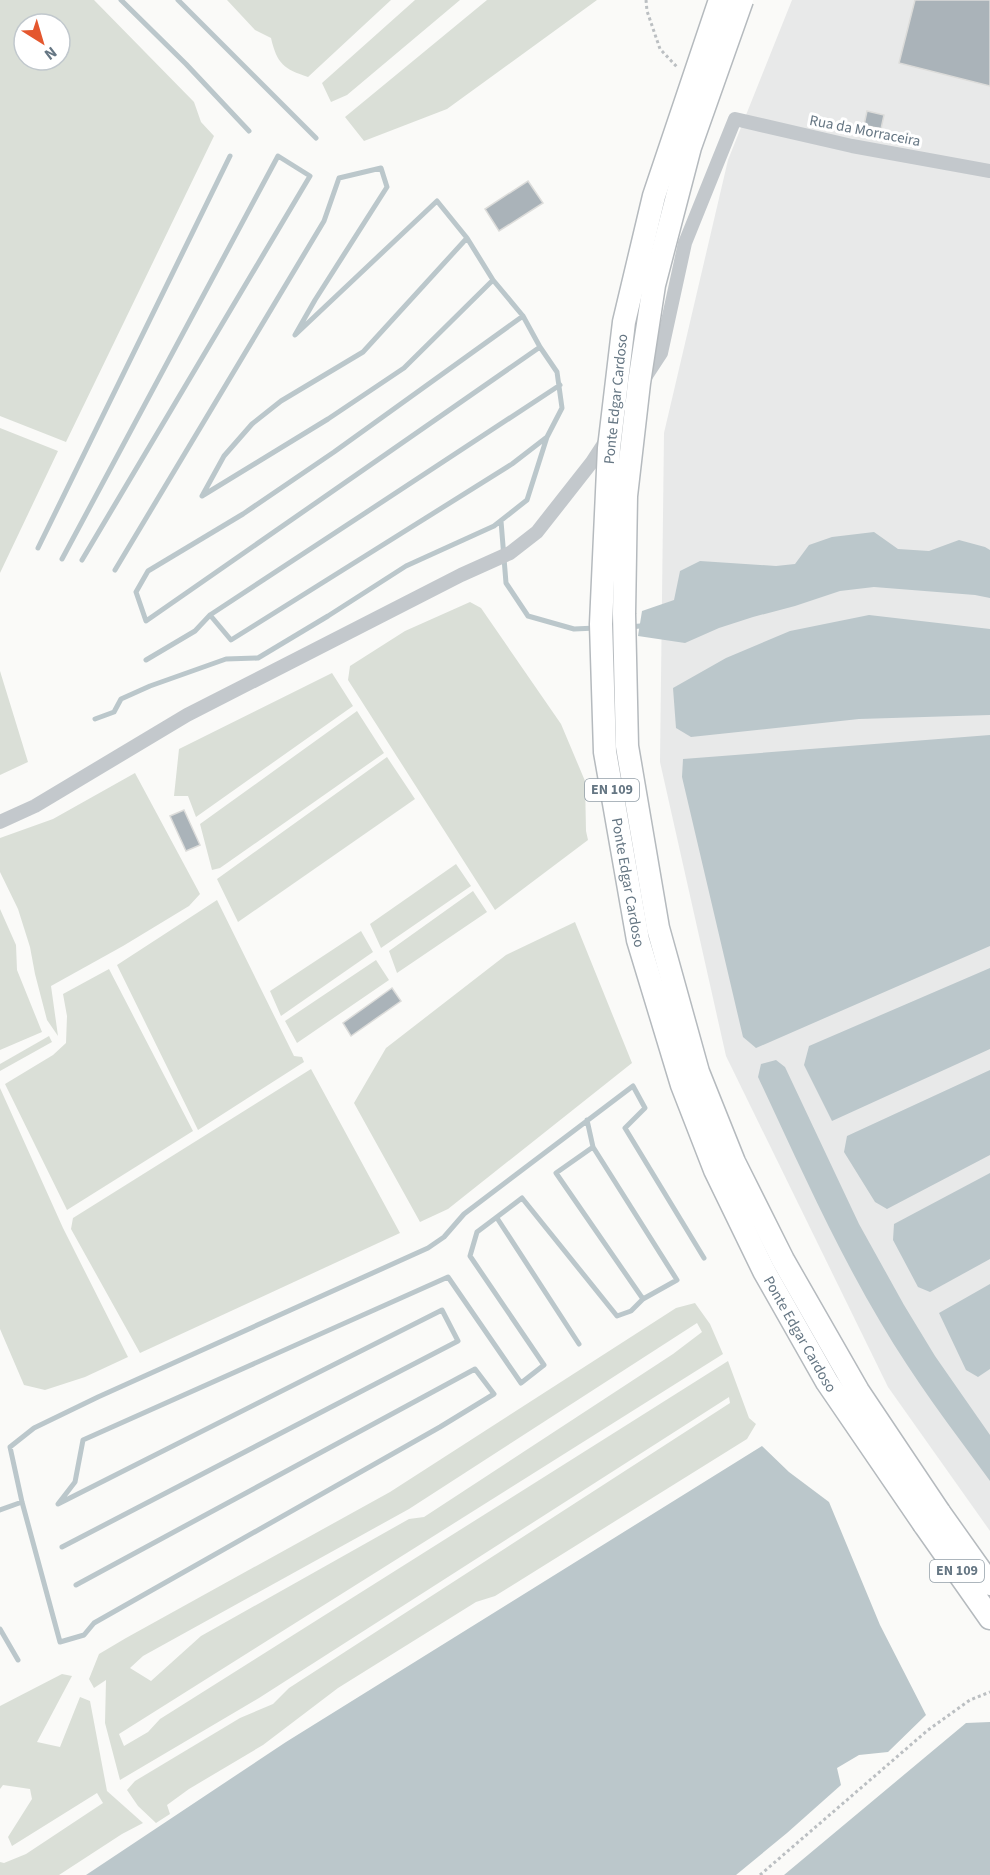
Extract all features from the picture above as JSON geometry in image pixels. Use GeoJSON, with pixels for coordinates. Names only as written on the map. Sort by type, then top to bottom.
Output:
{"type":"FeatureCollection","features":[{"type":"Feature","properties":{"kind":"main road","name":"Ponte Edgar Cardoso"},"geometry":{"type":"LineString","coordinates":[[720,0],[654,196],[624,322],[609,448],[602,612],[605,752],[638,940],[682,1085],[715,1170],[764,1271],[826,1382],[990,1618]]}},
{"type":"Feature","properties":{"kind":"main road","name":"Ponte Edgar Cardoso"},"geometry":{"type":"LineString","coordinates":[[742,0],[690,147],[654,285],[639,383],[626,496],[624,614],[627,746],[658,928],[698,1072],[734,1162],[783,1260],[858,1391],[990,1584]]}},
{"type":"Feature","properties":{"kind":"street","name":"Rua da Morraceira"},"geometry":{"type":"LineString","coordinates":[[0,822],[35,807],[187,715],[461,575],[510,553],[537,532],[592,462],[661,353],[685,243],[735,119],[852,146],[990,171]]}},
{"type":"Feature","properties":{"kind":"path"},"geometry":{"type":"LineString","coordinates":[[759,1875],[928,1730],[970,1700],[990,1692]]}},
{"type":"Feature","properties":{"kind":"shaded area"},"geometry":{"type":"Polygon","coordinates":[[[0,0],[94,0],[194,102],[201,122],[214,136],[66,442],[0,416],[0,0]]]}},
{"type":"Feature","properties":{"kind":"shaded area"},"geometry":{"type":"Polygon","coordinates":[[[227,0],[391,0],[308,77],[287,68],[279,60],[271,38],[255,30],[227,0]]]}},
{"type":"Feature","properties":{"kind":"shaded area"},"geometry":{"type":"Polygon","coordinates":[[[415,0],[460,0],[347,95],[331,102],[322,83],[415,0]]]}},
{"type":"Feature","properties":{"kind":"shaded area"},"geometry":{"type":"Polygon","coordinates":[[[487,0],[597,0],[447,109],[364,141],[345,117],[487,0]]]}},
{"type":"Feature","properties":{"kind":"shaded area"},"geometry":{"type":"Polygon","coordinates":[[[792,0],[990,0],[990,1531],[888,1387],[726,1056],[660,762],[664,433],[728,160],[792,0]]]}},
{"type":"Feature","properties":{"kind":"shaded area"},"geometry":{"type":"Polygon","coordinates":[[[0,428],[58,451],[0,573],[0,428]]]}},
{"type":"Feature","properties":{"kind":"shaded area"},"geometry":{"type":"Polygon","coordinates":[[[874,532],[898,549],[929,551],[959,540],[985,547],[990,550],[990,598],[874,587],[840,591],[719,628],[685,643],[638,636],[642,611],[674,600],[680,571],[700,561],[776,566],[795,564],[809,545],[832,537],[874,532]]]}},
{"type":"Feature","properties":{"kind":"shaded area"},"geometry":{"type":"Polygon","coordinates":[[[470,602],[481,608],[561,724],[585,781],[588,840],[495,910],[348,680],[350,666],[405,631],[470,602]]]}},
{"type":"Feature","properties":{"kind":"shaded area"},"geometry":{"type":"Polygon","coordinates":[[[869,615],[990,629],[990,715],[859,719],[691,737],[676,728],[673,688],[726,658],[790,631],[869,615]]]}},
{"type":"Feature","properties":{"kind":"shaded area"},"geometry":{"type":"Polygon","coordinates":[[[0,671],[28,762],[0,775],[0,671]]]}},
{"type":"Feature","properties":{"kind":"shaded area"},"geometry":{"type":"Polygon","coordinates":[[[332,673],[353,706],[196,817],[188,796],[174,796],[179,749],[332,673]]]}},
{"type":"Feature","properties":{"kind":"shaded area"},"geometry":{"type":"Polygon","coordinates":[[[357,711],[384,753],[220,868],[212,870],[200,824],[357,711]]]}},
{"type":"Feature","properties":{"kind":"shaded area"},"geometry":{"type":"Polygon","coordinates":[[[990,735],[990,946],[756,1048],[743,1037],[682,777],[683,759],[990,735]]]}},
{"type":"Feature","properties":{"kind":"shaded area"},"geometry":{"type":"Polygon","coordinates":[[[387,757],[415,799],[238,922],[217,879],[387,757]]]}},
{"type":"Feature","properties":{"kind":"shaded area"},"geometry":{"type":"Polygon","coordinates":[[[135,773],[200,894],[189,906],[51,986],[58,1036],[47,1020],[30,947],[18,909],[0,872],[0,838],[53,819],[135,773]]]}},
{"type":"Feature","properties":{"kind":"shaded area"},"geometry":{"type":"Polygon","coordinates":[[[456,864],[471,886],[381,948],[370,924],[456,864]]]}},
{"type":"Feature","properties":{"kind":"shaded area"},"geometry":{"type":"Polygon","coordinates":[[[473,891],[487,912],[397,973],[389,951],[473,891]]]}},
{"type":"Feature","properties":{"kind":"shaded area"},"geometry":{"type":"Polygon","coordinates":[[[217,900],[294,1056],[302,1057],[304,1062],[198,1130],[117,965],[217,900]]]}},
{"type":"Feature","properties":{"kind":"shaded area"},"geometry":{"type":"Polygon","coordinates":[[[0,909],[16,945],[17,970],[42,1032],[0,1050],[0,909]]]}},
{"type":"Feature","properties":{"kind":"shaded area"},"geometry":{"type":"Polygon","coordinates":[[[575,922],[632,1063],[448,1209],[420,1222],[354,1103],[386,1048],[506,955],[575,922]]]}},
{"type":"Feature","properties":{"kind":"shaded area"},"geometry":{"type":"Polygon","coordinates":[[[361,931],[373,952],[281,1016],[270,991],[361,931]]]}},
{"type":"Feature","properties":{"kind":"shaded area"},"geometry":{"type":"Polygon","coordinates":[[[376,960],[389,980],[297,1043],[285,1021],[376,960]]]}},
{"type":"Feature","properties":{"kind":"shaded area"},"geometry":{"type":"Polygon","coordinates":[[[990,968],[990,1049],[832,1121],[804,1065],[809,1046],[990,968]]]}},
{"type":"Feature","properties":{"kind":"shaded area"},"geometry":{"type":"Polygon","coordinates":[[[109,969],[193,1131],[67,1210],[5,1084],[53,1055],[66,1043],[67,1016],[63,994],[109,969]]]}},
{"type":"Feature","properties":{"kind":"shaded area"},"geometry":{"type":"Polygon","coordinates":[[[49,1036],[52,1042],[0,1071],[0,1064],[49,1036]]]}},
{"type":"Feature","properties":{"kind":"shaded area"},"geometry":{"type":"Polygon","coordinates":[[[776,1060],[785,1067],[859,1224],[904,1305],[935,1356],[990,1435],[990,1481],[906,1364],[864,1293],[832,1232],[758,1077],[761,1064],[776,1060]]]}},
{"type":"Feature","properties":{"kind":"shaded area"},"geometry":{"type":"Polygon","coordinates":[[[311,1069],[400,1233],[140,1353],[71,1229],[73,1218],[311,1069]]]}},
{"type":"Feature","properties":{"kind":"shaded area"},"geometry":{"type":"Polygon","coordinates":[[[990,1070],[990,1155],[887,1209],[875,1202],[844,1152],[847,1136],[990,1070]]]}},
{"type":"Feature","properties":{"kind":"shaded area"},"geometry":{"type":"Polygon","coordinates":[[[0,1088],[63,1228],[128,1357],[85,1377],[45,1390],[24,1385],[0,1329],[0,1088]]]}},
{"type":"Feature","properties":{"kind":"shaded area"},"geometry":{"type":"Polygon","coordinates":[[[990,1173],[990,1259],[930,1292],[918,1287],[893,1240],[894,1224],[990,1173]]]}},
{"type":"Feature","properties":{"kind":"shaded area"},"geometry":{"type":"Polygon","coordinates":[[[990,1284],[990,1369],[978,1377],[966,1370],[939,1313],[990,1284]]]}},
{"type":"Feature","properties":{"kind":"shaded area"},"geometry":{"type":"Polygon","coordinates":[[[695,1303],[710,1324],[723,1354],[119,1734],[124,1746],[148,1732],[160,1719],[728,1361],[749,1418],[756,1424],[747,1439],[495,1596],[476,1602],[338,1688],[263,1745],[189,1789],[167,1805],[170,1814],[156,1823],[138,1806],[127,1790],[135,1781],[240,1718],[273,1704],[289,1688],[730,1403],[729,1397],[259,1698],[120,1780],[105,1723],[106,1680],[94,1688],[89,1679],[99,1654],[390,1492],[676,1308],[695,1303]],[[697,1323],[409,1509],[143,1656],[130,1668],[151,1681],[201,1636],[409,1519],[424,1517],[673,1354],[702,1332],[697,1323]]]}},
{"type":"Feature","properties":{"kind":"shaded area"},"geometry":{"type":"Polygon","coordinates":[[[762,1446],[789,1472],[829,1502],[880,1625],[926,1715],[888,1752],[859,1755],[837,1768],[841,1785],[736,1875],[86,1875],[286,1742],[762,1446]]]}},
{"type":"Feature","properties":{"kind":"shaded area"},"geometry":{"type":"Polygon","coordinates":[[[62,1674],[72,1676],[37,1742],[60,1747],[80,1697],[90,1701],[107,1791],[143,1823],[59,1875],[0,1875],[0,1862],[4,1863],[26,1854],[103,1803],[97,1793],[12,1846],[8,1837],[32,1799],[30,1789],[3,1785],[0,1789],[0,1706],[62,1674]]]}},
{"type":"Feature","properties":{"kind":"shaded area"},"geometry":{"type":"Polygon","coordinates":[[[990,1722],[990,1875],[784,1875],[966,1723],[990,1722]]]}},
{"type":"Feature","properties":{"kind":"building"},"geometry":{"type":"Polygon","coordinates":[[[915,0],[990,0],[990,86],[899,63],[915,0]]]}},
{"type":"Feature","properties":{"kind":"building"},"geometry":{"type":"Polygon","coordinates":[[[867,111],[884,115],[881,129],[864,125],[867,111]]]}},
{"type":"Feature","properties":{"kind":"building"},"geometry":{"type":"Polygon","coordinates":[[[528,181],[543,203],[499,231],[485,209],[528,181]]]}},
{"type":"Feature","properties":{"kind":"building"},"geometry":{"type":"Polygon","coordinates":[[[184,810],[200,845],[186,851],[170,816],[184,810]]]}},
{"type":"Feature","properties":{"kind":"building"},"geometry":{"type":"Polygon","coordinates":[[[392,988],[401,1001],[351,1036],[343,1023],[392,988]]]}},
{"type":"Feature","properties":{"kind":"waterway"},"geometry":{"type":"LineString","coordinates":[[121,0],[249,131]]}},
{"type":"Feature","properties":{"kind":"waterway"},"geometry":{"type":"LineString","coordinates":[[178,0],[316,138]]}},
{"type":"Feature","properties":{"kind":"waterway"},"geometry":{"type":"LineString","coordinates":[[38,548],[230,156]]}},
{"type":"Feature","properties":{"kind":"waterway"},"geometry":{"type":"LineString","coordinates":[[62,559],[278,156],[310,176],[82,560]]}},
{"type":"Feature","properties":{"kind":"waterway"},"geometry":{"type":"LineString","coordinates":[[115,570],[324,221],[339,178],[381,168],[387,187],[295,335],[437,201],[467,238],[493,280]]}},
{"type":"Feature","properties":{"kind":"waterway"},"geometry":{"type":"LineString","coordinates":[[467,238],[363,352],[281,401],[252,424],[224,456],[202,496],[328,419],[404,368],[493,280],[523,316],[540,347]]}},
{"type":"Feature","properties":{"kind":"waterway"},"geometry":{"type":"LineString","coordinates":[[523,316],[334,452],[243,514],[148,571],[136,592],[146,621],[540,347],[557,372],[562,408],[547,437]]}},
{"type":"Feature","properties":{"kind":"waterway"},"geometry":{"type":"LineString","coordinates":[[146,660],[195,631],[210,615],[560,385]]}},
{"type":"Feature","properties":{"kind":"waterway"},"geometry":{"type":"LineString","coordinates":[[95,719],[114,712],[121,699],[150,686],[226,659],[258,658],[406,566],[494,526],[527,500],[547,437],[512,464],[231,640],[210,615]]}},
{"type":"Feature","properties":{"kind":"waterway"},"geometry":{"type":"LineString","coordinates":[[501,521],[506,583],[528,616],[574,629],[596,628]]}},
{"type":"Feature","properties":{"kind":"waterway"},"geometry":{"type":"LineString","coordinates":[[630,627],[640,626]]}},
{"type":"Feature","properties":{"kind":"waterway"},"geometry":{"type":"LineString","coordinates":[[76,1585],[475,1369],[494,1394],[440,1427],[94,1623],[84,1635],[60,1642],[22,1502],[10,1447],[34,1428],[98,1397],[428,1248],[444,1237],[464,1214],[633,1086],[645,1108],[625,1128],[704,1258]]}},
{"type":"Feature","properties":{"kind":"waterway"},"geometry":{"type":"LineString","coordinates":[[587,1120],[593,1147],[677,1280],[643,1299]]}},
{"type":"Feature","properties":{"kind":"waterway"},"geometry":{"type":"LineString","coordinates":[[62,1547],[458,1341],[442,1310],[58,1504],[75,1482],[83,1440],[448,1277],[521,1383],[544,1365],[470,1256],[477,1232],[522,1198],[617,1316],[631,1311],[643,1299],[556,1173],[593,1147]]}},
{"type":"Feature","properties":{"kind":"waterway"},"geometry":{"type":"LineString","coordinates":[[497,1218],[579,1344]]}},
{"type":"Feature","properties":{"kind":"waterway"},"geometry":{"type":"LineString","coordinates":[[0,1510],[22,1502]]}},
{"type":"Feature","properties":{"kind":"waterway"},"geometry":{"type":"LineString","coordinates":[[0,1629],[18,1660]]}}]}
